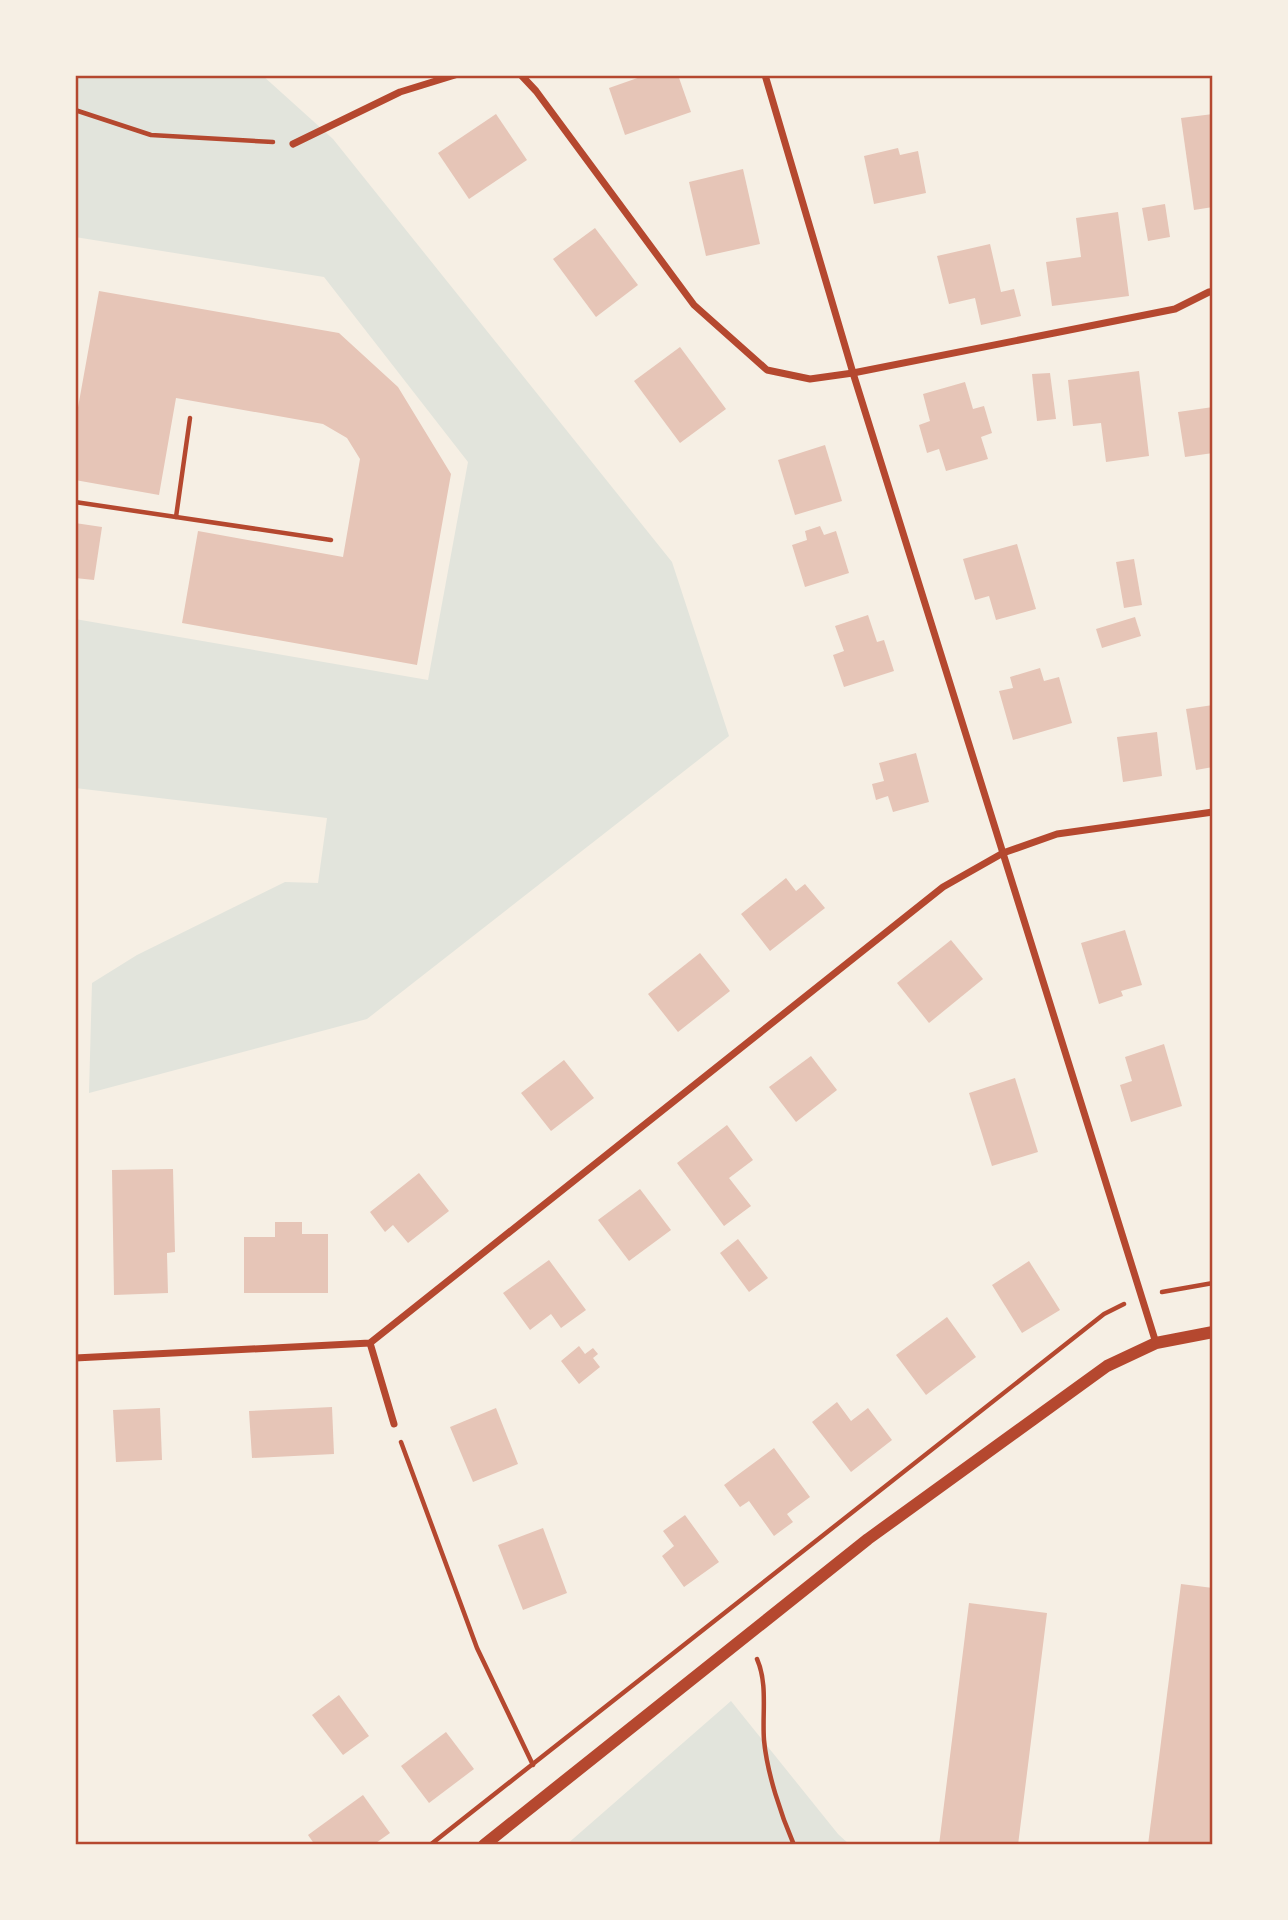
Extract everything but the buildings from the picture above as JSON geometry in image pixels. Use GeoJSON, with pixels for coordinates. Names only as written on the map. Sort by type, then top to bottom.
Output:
{"type":"FeatureCollection","features":[{"type":"Feature","properties":{"kind":"street"},"geometry":{"type":"LineString","coordinates":[[293,144],[400,92],[455,75]]}},
{"type":"Feature","properties":{"kind":"street"},"geometry":{"type":"LineString","coordinates":[[521,75],[536,90],[694,305],[767,370],[810,379],[853,373],[1175,309],[1209,292]]}},
{"type":"Feature","properties":{"kind":"street"},"geometry":{"type":"LineString","coordinates":[[765,75],[853,373],[1156,1343]]}},
{"type":"Feature","properties":{"kind":"street"},"geometry":{"type":"LineString","coordinates":[[75,1358],[370,1343],[943,887],[1003,853],[1057,834],[1213,812]]}},
{"type":"Feature","properties":{"kind":"street"},"geometry":{"type":"LineString","coordinates":[[484,1845],[868,1539],[1107,1366],[1156,1343],[1213,1332]]}},
{"type":"Feature","properties":{"kind":"street"},"geometry":{"type":"LineString","coordinates":[[370,1343],[394,1424]]}},
{"type":"Feature","properties":{"kind":"path"},"geometry":{"type":"LineString","coordinates":[[75,110],[151,135],[293,144]]}},
{"type":"Feature","properties":{"kind":"path"},"geometry":{"type":"LineString","coordinates":[[176,517],[190,418]]}},
{"type":"Feature","properties":{"kind":"path"},"geometry":{"type":"LineString","coordinates":[[75,502],[331,540]]}},
{"type":"Feature","properties":{"kind":"path"},"geometry":{"type":"LineString","coordinates":[[430,1845],[1104,1314],[1141,1296],[1213,1283]]}},
{"type":"Feature","properties":{"kind":"path"},"geometry":{"type":"LineString","coordinates":[[394,1424],[477,1648],[533,1765]]}},
{"type":"Feature","properties":{"kind":"path"},"geometry":{"type":"LineString","coordinates":[[746,1636],[763,1673],[764,1742],[781,1815],[793,1845]]}},
{"type":"Feature","properties":{"kind":"shaded area"},"geometry":{"type":"Polygon","coordinates":[[[75,75],[262,75],[333,139],[672,562],[729,736],[367,1019],[89,1093],[92,983],[137,955],[285,882],[318,883],[327,818],[75,788],[75,619],[428,680],[468,462],[324,277],[75,237],[75,75]]]}},
{"type":"Feature","properties":{"kind":"shaded area"},"geometry":{"type":"Polygon","coordinates":[[[731,1701],[838,1834],[850,1845],[566,1845],[731,1701]]]}}]}
